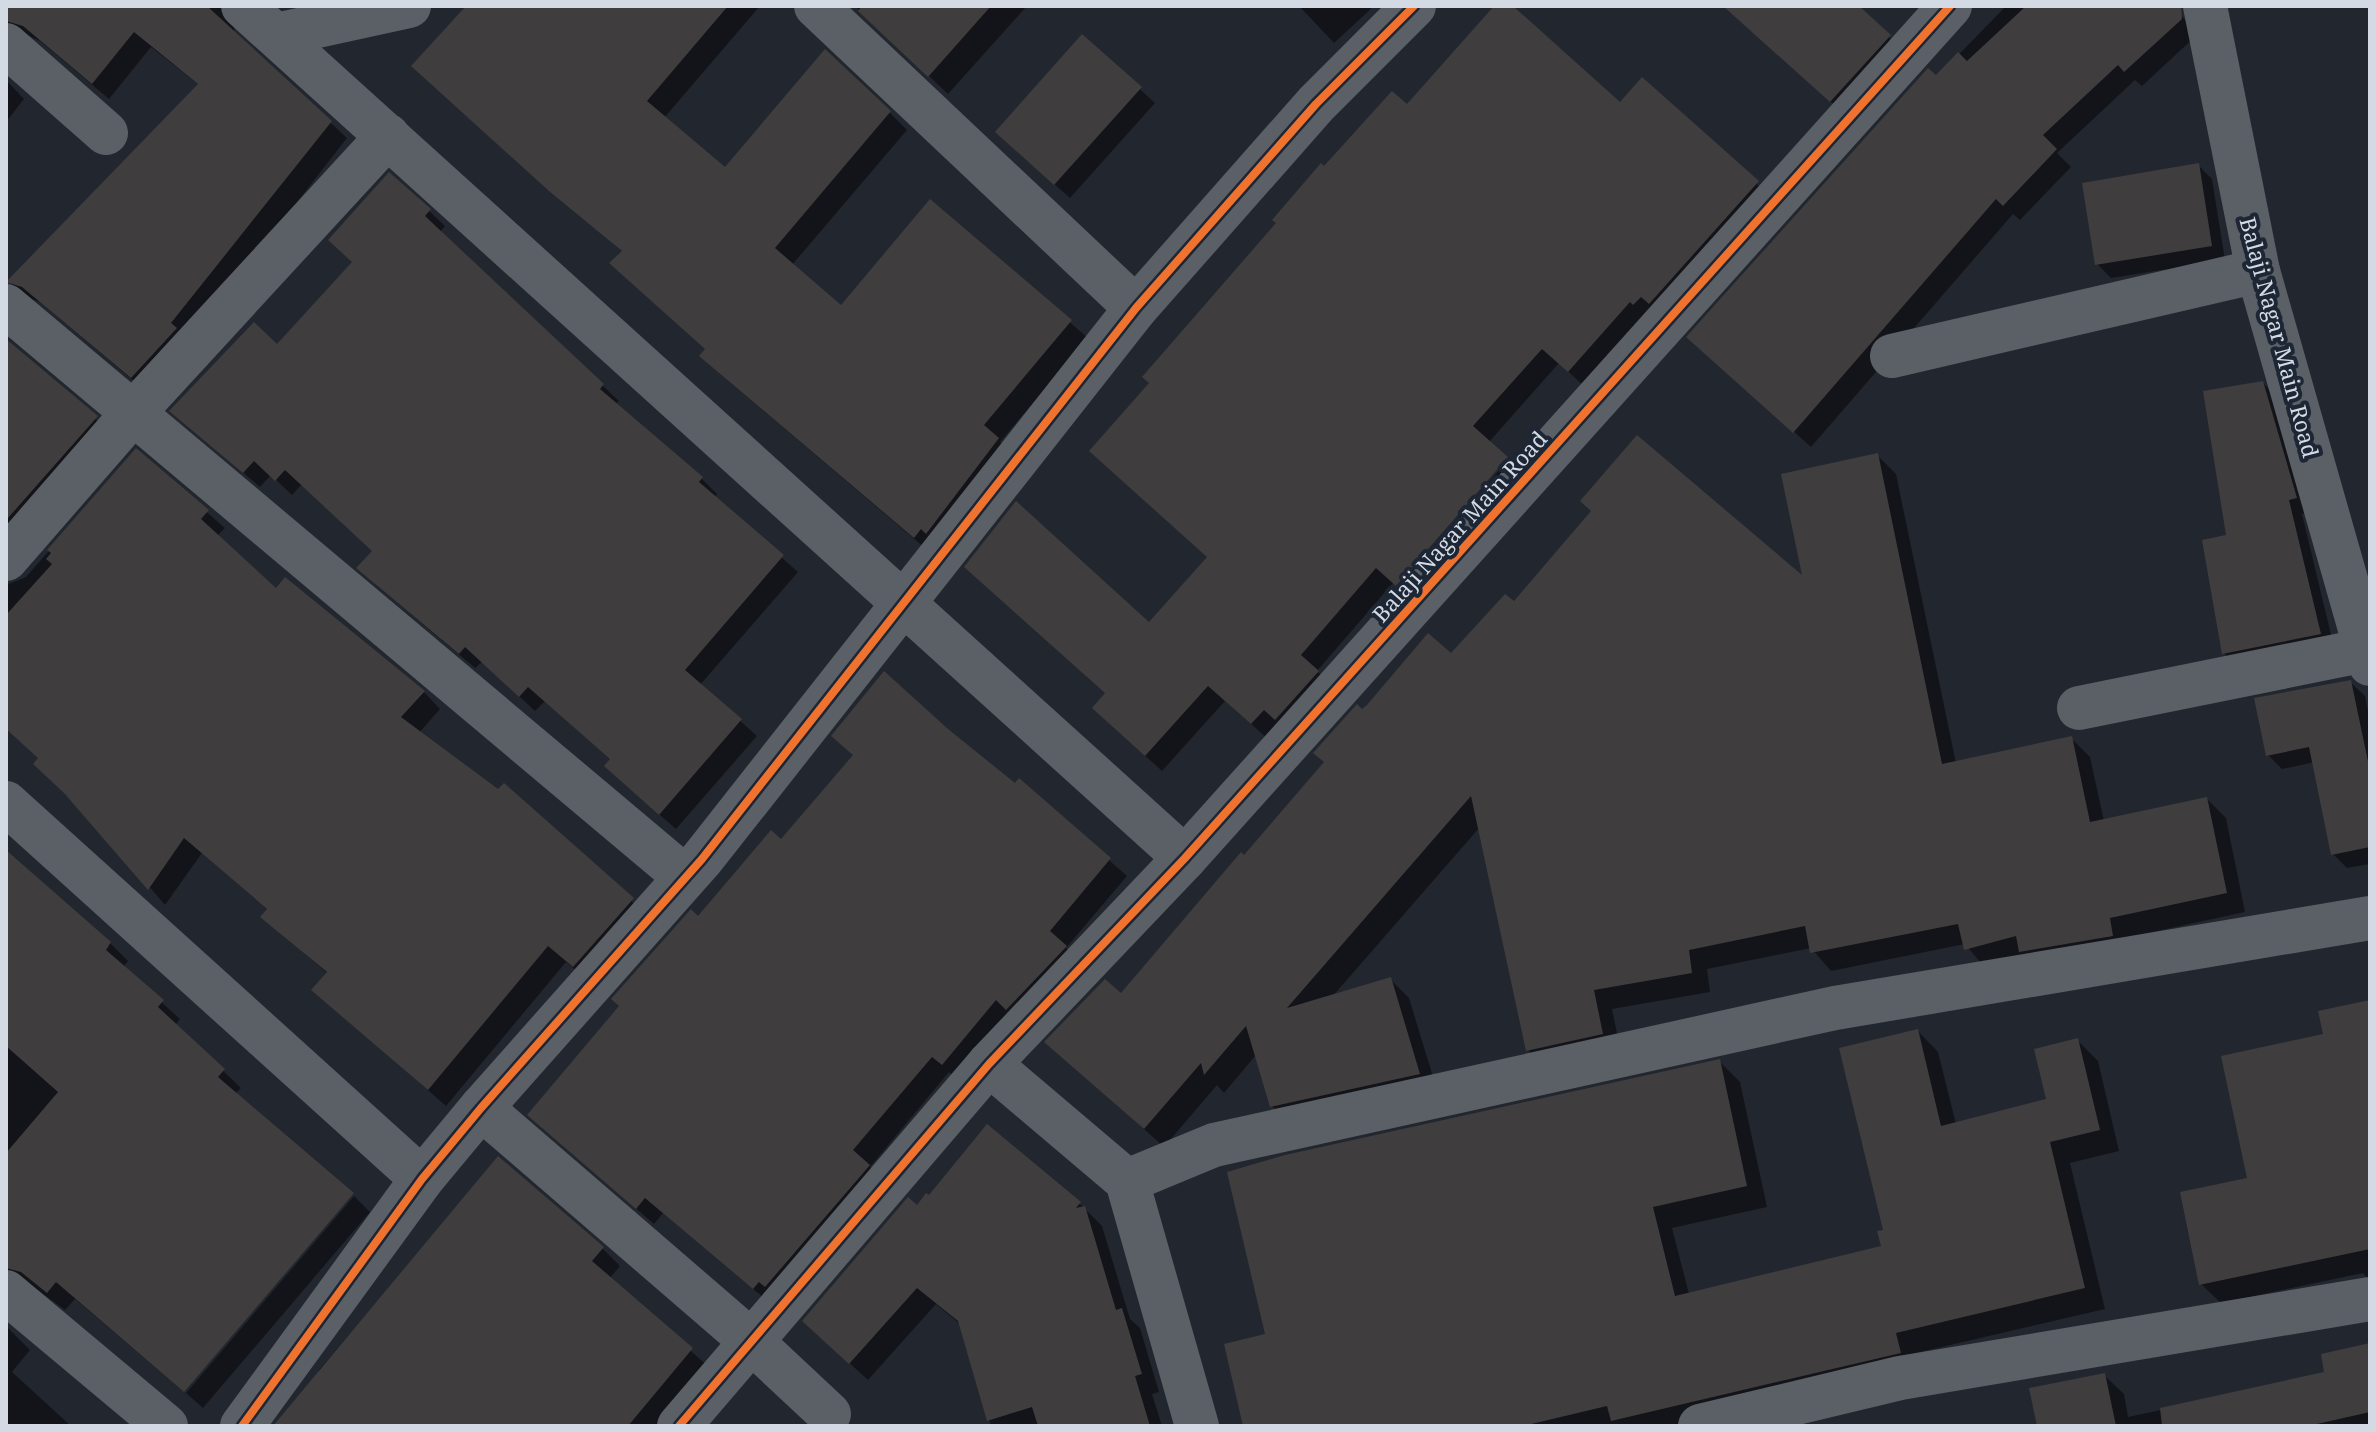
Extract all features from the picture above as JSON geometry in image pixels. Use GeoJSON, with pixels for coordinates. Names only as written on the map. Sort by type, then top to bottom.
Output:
{"type":"FeatureCollection","features":[{"type":"Feature","properties":{"kind":"street"},"geometry":{"type":"LineString","coordinates":[[243,6],[904,600],[1185,858]]}},
{"type":"Feature","properties":{"kind":"street"},"geometry":{"type":"LineString","coordinates":[[276,35],[409,6]]}},
{"type":"Feature","properties":{"kind":"street"},"geometry":{"type":"LineString","coordinates":[[816,6],[1136,308]]}},
{"type":"Feature","properties":{"kind":"street"},"geometry":{"type":"LineString","coordinates":[[242,1426],[422,1179],[685,877],[1136,308],[1316,104],[1414,6]]}},
{"type":"Feature","properties":{"kind":"street","name":"Balaji Nagar Main Road"},"geometry":{"type":"LineString","coordinates":[[679,1426],[989,1064],[1185,858],[1950,6]]}},
{"type":"Feature","properties":{"kind":"street","name":"Balaji Nagar Main Road"},"geometry":{"type":"LineString","coordinates":[[2205,6],[2258,271],[2368,657]]}},
{"type":"Feature","properties":{"kind":"street"},"geometry":{"type":"LineString","coordinates":[[6,45],[106,133]]}},
{"type":"Feature","properties":{"kind":"street"},"geometry":{"type":"LineString","coordinates":[[6,559],[134,412],[388,136]]}},
{"type":"Feature","properties":{"kind":"street"},"geometry":{"type":"LineString","coordinates":[[1892,356],[2258,271]]}},
{"type":"Feature","properties":{"kind":"street"},"geometry":{"type":"LineString","coordinates":[[6,306],[685,877]]}},
{"type":"Feature","properties":{"kind":"street"},"geometry":{"type":"LineString","coordinates":[[2079,708],[2368,657]]}},
{"type":"Feature","properties":{"kind":"street"},"geometry":{"type":"LineString","coordinates":[[6,803],[422,1179]]}},
{"type":"Feature","properties":{"kind":"street"},"geometry":{"type":"LineString","coordinates":[[1127,1181],[1214,1145],[1835,1008],[2370,918]]}},
{"type":"Feature","properties":{"kind":"street"},"geometry":{"type":"LineString","coordinates":[[989,1064],[1127,1181],[1197,1426]]}},
{"type":"Feature","properties":{"kind":"street"},"geometry":{"type":"LineString","coordinates":[[481,1108],[751,1341],[829,1414]]}},
{"type":"Feature","properties":{"kind":"street"},"geometry":{"type":"LineString","coordinates":[[6,1292],[166,1426]]}},
{"type":"Feature","properties":{"kind":"street"},"geometry":{"type":"LineString","coordinates":[[1700,1426],[1900,1378],[2370,1299]]}},
{"type":"Feature","properties":{"kind":"building"},"geometry":{"type":"Polygon","coordinates":[[[6,6],[207,6],[332,121],[171,323],[177,328],[131,378],[22,287],[6,282],[198,84],[134,32],[92,84],[23,26],[6,21],[6,6]]]}},
{"type":"Feature","properties":{"kind":"building"},"geometry":{"type":"Polygon","coordinates":[[[466,6],[728,6],[647,101],[725,167],[825,49],[891,111],[775,248],[841,305],[930,199],[1072,320],[984,425],[999,438],[926,534],[921,529],[914,538],[699,356],[705,349],[609,263],[622,251],[549,191],[411,66],[466,6]]]}},
{"type":"Feature","properties":{"kind":"building"},"geometry":{"type":"Polygon","coordinates":[[[862,6],[991,6],[928,77],[858,11],[862,6]]]}},
{"type":"Feature","properties":{"kind":"building"},"geometry":{"type":"Polygon","coordinates":[[[1494,6],[1513,6],[1620,102],[1642,77],[1759,181],[1649,304],[1641,297],[1633,305],[1630,302],[1568,372],[1542,349],[1473,426],[1508,457],[1396,586],[1376,568],[1301,655],[1319,671],[1275,720],[1264,710],[1251,724],[1208,686],[1145,756],[1092,708],[1105,693],[964,567],[1016,501],[1149,622],[1207,557],[1089,451],[1149,383],[1142,377],[1276,223],[1272,220],[1321,163],[1324,166],[1392,91],[1407,104],[1494,6]]]}},
{"type":"Feature","properties":{"kind":"building"},"geometry":{"type":"Polygon","coordinates":[[[1723,6],[1859,6],[1891,35],[1830,102],[1723,6]]]}},
{"type":"Feature","properties":{"kind":"building"},"geometry":{"type":"Polygon","coordinates":[[[2026,6],[2181,6],[2182,19],[2124,72],[2118,65],[2043,135],[2057,149],[2003,206],[1996,199],[1793,433],[1686,337],[1928,68],[1936,75],[1958,52],[1967,61],[2026,6]]]}},
{"type":"Feature","properties":{"kind":"building"},"geometry":{"type":"Polygon","coordinates":[[[1082,34],[1142,87],[1054,185],[995,132],[1082,34]]]}},
{"type":"Feature","properties":{"kind":"building"},"geometry":{"type":"Polygon","coordinates":[[[2199,163],[2212,246],[2095,265],[2082,183],[2199,163]]]}},
{"type":"Feature","properties":{"kind":"building"},"geometry":{"type":"Polygon","coordinates":[[[389,172],[431,209],[425,216],[604,384],[600,389],[703,477],[699,482],[784,555],[685,670],[742,719],[659,815],[604,766],[610,759],[528,687],[519,697],[465,647],[459,654],[356,568],[372,551],[285,470],[275,481],[254,461],[243,473],[169,411],[254,322],[277,344],[352,262],[328,240],[389,172]]]}},
{"type":"Feature","properties":{"kind":"building"},"geometry":{"type":"Polygon","coordinates":[[[6,339],[98,416],[8,518],[6,517],[6,339]]]}},
{"type":"Feature","properties":{"kind":"building"},"geometry":{"type":"Polygon","coordinates":[[[2263,381],[2297,498],[2289,500],[2321,634],[2222,654],[2202,540],[2226,535],[2203,391],[2263,381]]]}},
{"type":"Feature","properties":{"kind":"building"},"geometry":{"type":"Polygon","coordinates":[[[1637,435],[1802,575],[1781,474],[1878,453],[1942,764],[2072,736],[2090,822],[2207,797],[2227,893],[2110,918],[2113,936],[2019,952],[2016,936],[1964,950],[1958,924],[1810,953],[1805,926],[1689,950],[1692,973],[1594,990],[1603,1034],[1526,1051],[1471,796],[1287,1008],[1391,977],[1420,1074],[1270,1107],[1246,1026],[1204,1075],[1201,1063],[1144,1129],[1044,1042],[1105,979],[1121,993],[1241,852],[1244,855],[1324,762],[1313,753],[1357,704],[1362,709],[1367,705],[1428,633],[1451,653],[1505,594],[1514,601],[1591,511],[1580,501],[1637,435]]]}},
{"type":"Feature","properties":{"kind":"building"},"geometry":{"type":"Polygon","coordinates":[[[136,448],[209,510],[201,519],[276,588],[285,577],[425,691],[401,717],[498,789],[504,783],[634,898],[573,967],[548,946],[428,1090],[311,990],[327,972],[260,917],[267,909],[184,838],[148,890],[64,793],[33,764],[38,758],[6,729],[6,615],[52,564],[46,559],[51,553],[47,550],[136,448]]]}},
{"type":"Feature","properties":{"kind":"building"},"geometry":{"type":"Polygon","coordinates":[[[884,671],[948,729],[1015,783],[1019,778],[1111,858],[1050,931],[1067,946],[1006,1010],[996,1000],[942,1065],[932,1057],[853,1150],[870,1165],[765,1287],[759,1282],[753,1289],[645,1198],[636,1209],[527,1115],[619,1006],[611,999],[691,909],[698,916],[771,830],[781,839],[853,755],[831,736],[884,671]]]}},
{"type":"Feature","properties":{"kind":"building"},"geometry":{"type":"Polygon","coordinates":[[[2351,680],[2370,771],[2370,847],[2331,855],[2309,747],[2266,756],[2254,698],[2351,680]]]}},
{"type":"Feature","properties":{"kind":"building"},"geometry":{"type":"Polygon","coordinates":[[[6,850],[111,942],[106,950],[164,1000],[158,1007],[225,1069],[218,1077],[354,1193],[184,1392],[56,1282],[47,1293],[21,1272],[6,1268],[6,1153],[58,1092],[6,1046],[6,850]]]}},
{"type":"Feature","properties":{"kind":"building"},"geometry":{"type":"Polygon","coordinates":[[[2370,1000],[2370,1249],[2199,1285],[2180,1192],[2247,1178],[2221,1056],[2323,1034],[2318,1011],[2370,1000]]]}},
{"type":"Feature","properties":{"kind":"building"},"geometry":{"type":"Polygon","coordinates":[[[1918,1029],[1941,1126],[2046,1099],[2034,1049],[2078,1038],[2100,1130],[2050,1142],[2085,1288],[1896,1333],[1901,1353],[1611,1421],[1607,1406],[1523,1426],[1243,1426],[1224,1344],[1265,1334],[1227,1172],[1285,1155],[1720,1059],[1747,1186],[1653,1207],[1675,1296],[1881,1246],[1877,1231],[1883,1230],[1839,1048],[1918,1029]]]}},
{"type":"Feature","properties":{"kind":"building"},"geometry":{"type":"Polygon","coordinates":[[[987,1124],[1081,1202],[1076,1208],[1085,1206],[1116,1310],[1122,1308],[1142,1374],[1135,1376],[1150,1426],[1038,1426],[1032,1407],[987,1421],[958,1321],[917,1288],[849,1364],[802,1321],[908,1197],[917,1205],[926,1193],[929,1195],[987,1124]]]}},
{"type":"Feature","properties":{"kind":"building"},"geometry":{"type":"Polygon","coordinates":[[[498,1156],[604,1247],[592,1261],[693,1348],[628,1426],[273,1426],[498,1156]]]}},
{"type":"Feature","properties":{"kind":"building"},"geometry":{"type":"Polygon","coordinates":[[[2370,1343],[2370,1412],[2308,1426],[2162,1426],[2160,1408],[2324,1372],[2321,1354],[2370,1343]]]}},
{"type":"Feature","properties":{"kind":"building"},"geometry":{"type":"Polygon","coordinates":[[[2105,1373],[2116,1426],[2037,1426],[2029,1388],[2105,1373]]]}},
{"type":"Feature","properties":{"kind":"cycle path"},"geometry":{"type":"LineString","coordinates":[[242,1426],[422,1179],[702,859],[1136,308],[1316,104],[1414,6]]}},
{"type":"Feature","properties":{"kind":"cycle path"},"geometry":{"type":"LineString","coordinates":[[679,1426],[989,1064],[1185,858],[1950,6]]}}]}
